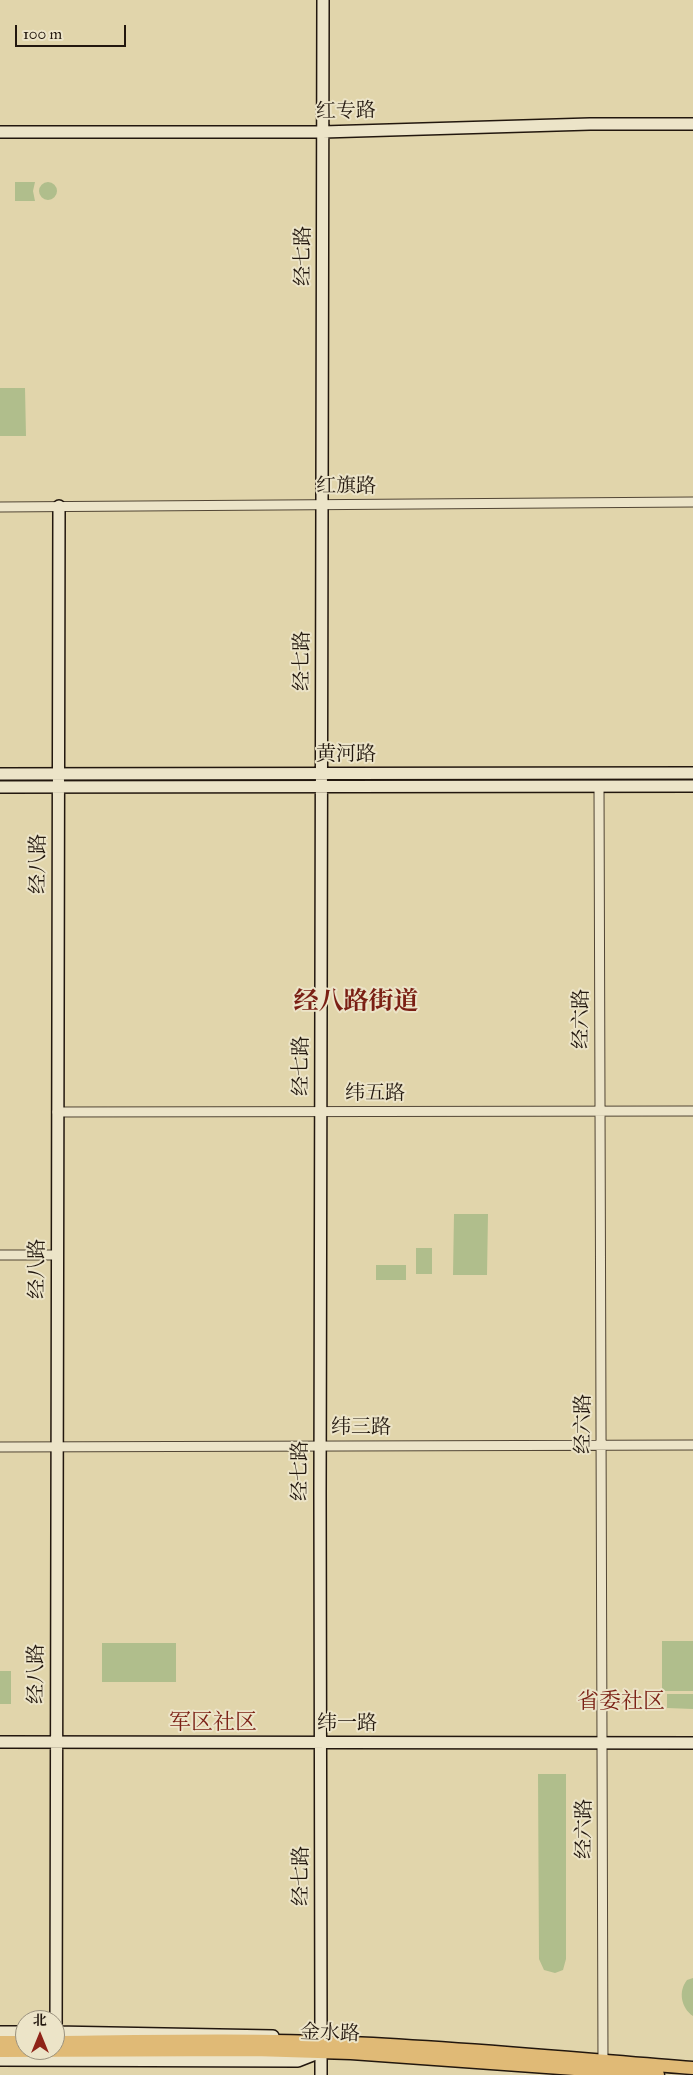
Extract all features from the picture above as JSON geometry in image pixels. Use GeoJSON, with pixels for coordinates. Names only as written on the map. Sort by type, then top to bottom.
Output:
{"type":"FeatureCollection","features":[{"type":"Feature","properties":{"kind":"main road","name":"金水路"},"geometry":{"type":"LineString","coordinates":[[65,2036],[603,2061],[658,2075]]}},
{"type":"Feature","properties":{"kind":"main road"},"geometry":{"type":"LineString","coordinates":[[0,2040],[15,2039]]}},
{"type":"Feature","properties":{"kind":"main road","name":"金水路"},"geometry":{"type":"LineString","coordinates":[[0,2052],[254,2045]]}},
{"type":"Feature","properties":{"kind":"main road","name":"金水路"},"geometry":{"type":"LineString","coordinates":[[322,2047],[561,2067],[644,2071],[693,2068]]}},
{"type":"Feature","properties":{"kind":"main road"},"geometry":{"type":"LineString","coordinates":[[644,2071],[693,2061]]}},
{"type":"Feature","properties":{"kind":"street","name":"经七路"},"geometry":{"type":"LineString","coordinates":[[321,2075],[320,1446],[323,0]]}},
{"type":"Feature","properties":{"kind":"street","name":"红专路"},"geometry":{"type":"LineString","coordinates":[[0,132],[323,132],[590,124],[693,124]]}},
{"type":"Feature","properties":{"kind":"street","name":"红旗路"},"geometry":{"type":"LineString","coordinates":[[0,507],[693,502]]}},
{"type":"Feature","properties":{"kind":"street","name":"经八路"},"geometry":{"type":"LineString","coordinates":[[55,2010],[59,506]]}},
{"type":"Feature","properties":{"kind":"street","name":"黄河路"},"geometry":{"type":"LineString","coordinates":[[0,774],[693,773]]}},
{"type":"Feature","properties":{"kind":"street","name":"经六路"},"geometry":{"type":"LineString","coordinates":[[599,786],[603,2061]]}},
{"type":"Feature","properties":{"kind":"street","name":"黄河路"},"geometry":{"type":"LineString","coordinates":[[0,787],[693,786]]}},
{"type":"Feature","properties":{"kind":"street","name":"纬五路"},"geometry":{"type":"LineString","coordinates":[[57,1112],[693,1111]]}},
{"type":"Feature","properties":{"kind":"street"},"geometry":{"type":"LineString","coordinates":[[0,1255],[56,1255]]}},
{"type":"Feature","properties":{"kind":"street","name":"纬三路"},"geometry":{"type":"LineString","coordinates":[[0,1446],[693,1445]]}},
{"type":"Feature","properties":{"kind":"street","name":"纬一路"},"geometry":{"type":"LineString","coordinates":[[0,1742],[693,1743]]}},
{"type":"Feature","properties":{"kind":"street"},"geometry":{"type":"LineString","coordinates":[[0,2032],[15,2036]]}},
{"type":"Feature","properties":{"kind":"street"},"geometry":{"type":"LineString","coordinates":[[65,2035],[267,2035],[322,2047]]}},
{"type":"Feature","properties":{"kind":"street"},"geometry":{"type":"LineString","coordinates":[[0,2060],[298,2061],[322,2047]]}},
{"type":"Feature","properties":{"kind":"green space"},"geometry":{"type":"Polygon","coordinates":[[[15,182],[35,182],[33,191],[35,201],[15,201],[15,182]]]}},
{"type":"Feature","properties":{"kind":"green space"},"geometry":{"type":"Polygon","coordinates":[[[44,182],[52,182],[57,187],[55,198],[44,200],[39,195],[39,187],[44,182]]]}},
{"type":"Feature","properties":{"kind":"green space"},"geometry":{"type":"Polygon","coordinates":[[[0,388],[25,388],[26,436],[0,436],[0,388]]]}},
{"type":"Feature","properties":{"kind":"green space"},"geometry":{"type":"Polygon","coordinates":[[[454,1214],[488,1214],[487,1275],[453,1275],[454,1214]]]}},
{"type":"Feature","properties":{"kind":"green space"},"geometry":{"type":"Polygon","coordinates":[[[416,1248],[432,1248],[432,1274],[416,1274],[416,1248]]]}},
{"type":"Feature","properties":{"kind":"green space"},"geometry":{"type":"Polygon","coordinates":[[[376,1265],[406,1265],[406,1280],[376,1280],[376,1265]]]}},
{"type":"Feature","properties":{"kind":"green space"},"geometry":{"type":"Polygon","coordinates":[[[662,1641],[693,1641],[693,1691],[662,1691],[662,1641]]]}},
{"type":"Feature","properties":{"kind":"green space"},"geometry":{"type":"Polygon","coordinates":[[[102,1643],[176,1643],[176,1682],[102,1682],[102,1643]]]}},
{"type":"Feature","properties":{"kind":"green space"},"geometry":{"type":"Polygon","coordinates":[[[0,1671],[11,1671],[11,1704],[0,1704],[0,1671]]]}},
{"type":"Feature","properties":{"kind":"green space"},"geometry":{"type":"Polygon","coordinates":[[[667,1694],[693,1694],[693,1709],[667,1708],[667,1694]]]}},
{"type":"Feature","properties":{"kind":"green space"},"geometry":{"type":"Polygon","coordinates":[[[538,1774],[566,1774],[566,1959],[563,1970],[555,1973],[544,1970],[539,1959],[538,1774]]]}},
{"type":"Feature","properties":{"kind":"green space"},"geometry":{"type":"Polygon","coordinates":[[[693,1978],[693,2016],[683,2004],[682,1989],[687,1980],[693,1978]]]}},
{"type":"Feature","properties":{"kind":"district","name":"经八路街道"},"geometry":{"type":"Point","coordinates":[356,1003]}},
{"type":"Feature","properties":{"kind":"district","name":"省委社区"},"geometry":{"type":"Point","coordinates":[621,1703]}},
{"type":"Feature","properties":{"kind":"district","name":"军区社区"},"geometry":{"type":"Point","coordinates":[213,1724]}}]}
